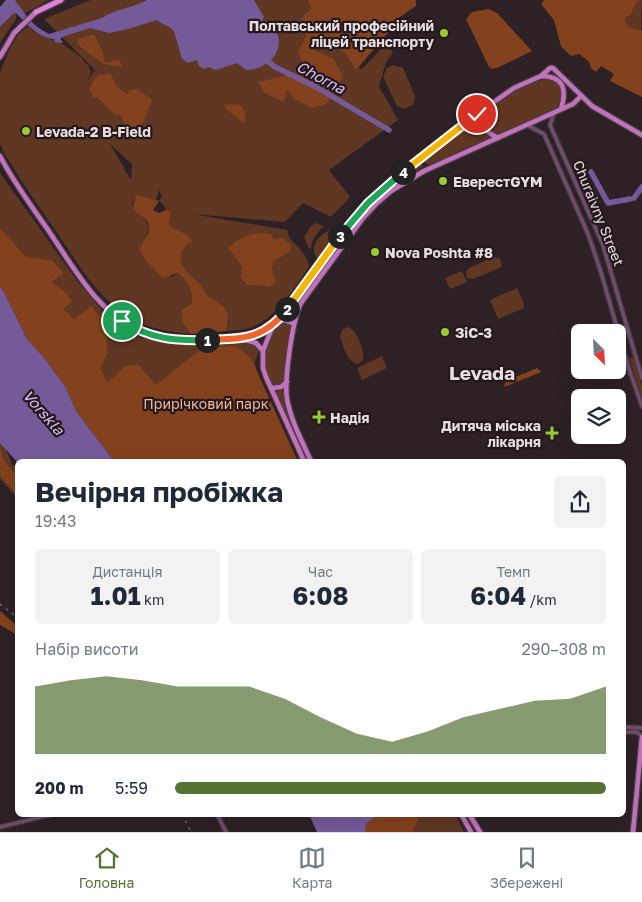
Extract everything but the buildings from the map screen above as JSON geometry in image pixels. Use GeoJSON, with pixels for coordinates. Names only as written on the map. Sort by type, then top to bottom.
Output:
{"type":"FeatureCollection","features":[{"type":"Feature","properties":{"kind":"highway"},"geometry":{"type":"LineString","coordinates":[[34,13],[61,0]]}},
{"type":"Feature","properties":{"kind":"main road"},"geometry":{"type":"LineString","coordinates":[[0,56],[14,32],[34,13]]}},
{"type":"Feature","properties":{"kind":"main road"},"geometry":{"type":"LineString","coordinates":[[303,459],[271,388],[264,368],[263,351],[268,337],[278,322],[343,232],[382,189],[483,110],[514,88],[540,76],[547,69],[553,68],[581,96],[610,117],[642,135]]}},
{"type":"Feature","properties":{"kind":"main road"},"geometry":{"type":"LineString","coordinates":[[540,76],[554,78],[562,86],[565,97],[561,109]]}},
{"type":"Feature","properties":{"kind":"main road"},"geometry":{"type":"LineString","coordinates":[[310,459],[300,437],[288,401],[287,382],[294,324],[301,303],[348,236],[377,203],[401,184],[424,171],[573,104],[581,96]]}},
{"type":"Feature","properties":{"kind":"main road"},"geometry":{"type":"LineString","coordinates":[[483,110],[481,118],[484,128],[498,138]]}},
{"type":"Feature","properties":{"kind":"main road"},"geometry":{"type":"LineString","coordinates":[[0,156],[85,284],[102,304],[122,321],[144,334],[166,340],[197,341],[241,338],[260,332],[285,320],[294,324]]}},
{"type":"Feature","properties":{"kind":"main road"},"geometry":{"type":"LineString","coordinates":[[343,232],[348,236]]}},
{"type":"Feature","properties":{"kind":"main road"},"geometry":{"type":"LineString","coordinates":[[241,338],[256,342],[263,351]]}},
{"type":"Feature","properties":{"kind":"main road"},"geometry":{"type":"LineString","coordinates":[[271,388],[281,387],[287,382]]}},
{"type":"Feature","properties":{"kind":"main road"},"geometry":{"type":"LineString","coordinates":[[294,439],[300,437]]}},
{"type":"Feature","properties":{"kind":"main road"},"geometry":{"type":"LineString","coordinates":[[633,832],[642,736]]}},
{"type":"Feature","properties":{"kind":"main road"},"geometry":{"type":"LineString","coordinates":[[463,817],[471,832]]}},
{"type":"Feature","properties":{"kind":"main road"},"geometry":{"type":"LineString","coordinates":[[471,817],[480,832]]}},
{"type":"Feature","properties":{"kind":"street","name":"Churaivny Street"},"geometry":{"type":"LineString","coordinates":[[554,112],[550,125],[603,245],[642,378]]}},
{"type":"Feature","properties":{"kind":"street","name":"Churaivny Street"},"geometry":{"type":"LineString","coordinates":[[526,125],[544,134],[567,184],[598,260],[616,324]]}},
{"type":"Feature","properties":{"kind":"street"},"geometry":{"type":"LineString","coordinates":[[567,184],[575,180]]}},
{"type":"Feature","properties":{"kind":"street"},"geometry":{"type":"LineString","coordinates":[[626,355],[634,352]]}},
{"type":"Feature","properties":{"kind":"street","name":"Churaivny Street"},"geometry":{"type":"LineString","coordinates":[[626,358],[642,406]]}},
{"type":"Feature","properties":{"kind":"street"},"geometry":{"type":"LineString","coordinates":[[626,730],[642,728]]}},
{"type":"Feature","properties":{"kind":"street"},"geometry":{"type":"LineString","coordinates":[[626,730],[636,732],[642,736]]}},
{"type":"Feature","properties":{"kind":"street"},"geometry":{"type":"LineString","coordinates":[[0,827],[41,817]]}},
{"type":"Feature","properties":{"kind":"street"},"geometry":{"type":"LineString","coordinates":[[218,817],[226,832]]}},
{"type":"Feature","properties":{"kind":"green space"},"geometry":{"type":"Polygon","coordinates":[[[15,0],[48,0],[24,14],[15,0]]]}},
{"type":"Feature","properties":{"kind":"green space"},"geometry":{"type":"Polygon","coordinates":[[[91,0],[308,0],[361,70],[387,43],[393,53],[386,62],[379,86],[398,120],[329,170],[350,197],[331,217],[303,203],[285,222],[192,214],[287,230],[291,240],[301,250],[307,260],[309,267],[283,303],[267,318],[249,328],[226,331],[229,320],[220,304],[207,296],[183,275],[175,229],[169,225],[171,211],[166,210],[159,201],[162,196],[159,190],[156,200],[136,194],[132,204],[148,225],[147,235],[140,250],[154,270],[172,277],[178,273],[187,283],[192,295],[191,304],[181,310],[182,320],[191,334],[156,329],[136,321],[123,313],[101,294],[83,271],[23,183],[0,144],[0,72],[10,48],[18,35],[28,26],[33,31],[61,43],[81,57],[88,64],[91,73],[87,82],[95,70],[44,19],[91,0]],[[110,144],[131,180],[132,164],[110,144]]]}},
{"type":"Feature","properties":{"kind":"green space"},"geometry":{"type":"Polygon","coordinates":[[[308,0],[416,0],[416,6],[397,19],[392,28],[356,70],[345,52],[321,42],[312,49],[334,59],[343,77],[326,104],[312,108],[294,99],[287,89],[284,102],[265,93],[258,82],[289,75],[305,68],[298,53],[306,36],[301,19],[311,8],[308,0]]]}},
{"type":"Feature","properties":{"kind":"green space"},"geometry":{"type":"Polygon","coordinates":[[[543,0],[638,0],[630,16],[626,17],[625,21],[628,27],[642,31],[642,97],[610,81],[614,74],[601,66],[596,72],[591,68],[589,62],[579,54],[571,56],[561,46],[554,20],[541,4],[543,0]]]}},
{"type":"Feature","properties":{"kind":"green space"},"geometry":{"type":"Polygon","coordinates":[[[638,0],[642,0],[641,32],[627,27],[625,21],[626,17],[630,16],[638,0]]]}},
{"type":"Feature","properties":{"kind":"green space"},"geometry":{"type":"Polygon","coordinates":[[[488,9],[497,13],[532,51],[497,68],[492,69],[489,67],[466,19],[472,12],[488,9]]]}},
{"type":"Feature","properties":{"kind":"green space"},"geometry":{"type":"Polygon","coordinates":[[[16,13],[16,19],[0,43],[0,27],[16,13]]]}},
{"type":"Feature","properties":{"kind":"green space"},"geometry":{"type":"Polygon","coordinates":[[[95,35],[103,53],[104,61],[109,63],[115,60],[120,61],[121,67],[103,64],[78,45],[77,39],[95,35]]]}},
{"type":"Feature","properties":{"kind":"green space"},"geometry":{"type":"Polygon","coordinates":[[[393,65],[403,68],[415,96],[413,105],[404,109],[397,106],[383,77],[387,68],[393,65]]]}},
{"type":"Feature","properties":{"kind":"green space"},"geometry":{"type":"Polygon","coordinates":[[[111,74],[116,86],[127,94],[130,90],[137,89],[152,100],[142,125],[132,128],[124,124],[121,116],[114,114],[98,97],[94,98],[89,90],[93,81],[99,75],[111,74]]]}},
{"type":"Feature","properties":{"kind":"green space"},"geometry":{"type":"Polygon","coordinates":[[[547,79],[556,83],[562,90],[561,103],[558,107],[501,134],[493,133],[486,128],[484,117],[487,111],[501,98],[521,88],[547,79]]]}},
{"type":"Feature","properties":{"kind":"green space"},"geometry":{"type":"Polygon","coordinates":[[[224,105],[241,105],[245,112],[245,121],[243,123],[224,105]]]}},
{"type":"Feature","properties":{"kind":"green space"},"geometry":{"type":"Polygon","coordinates":[[[476,119],[479,119],[482,129],[490,135],[489,138],[429,165],[423,161],[476,119]]]}},
{"type":"Feature","properties":{"kind":"green space"},"geometry":{"type":"Polygon","coordinates":[[[420,163],[423,165],[421,168],[382,195],[348,231],[373,202],[420,163]]]}},
{"type":"Feature","properties":{"kind":"green space","name":"Прирічковий парк"},"geometry":{"type":"Polygon","coordinates":[[[0,173],[78,282],[105,314],[118,326],[140,337],[160,342],[187,345],[249,341],[253,343],[259,350],[255,362],[256,369],[297,459],[115,459],[147,375],[138,364],[125,366],[107,384],[101,368],[107,355],[91,306],[74,319],[64,309],[73,300],[52,282],[64,273],[52,260],[26,258],[0,228],[0,173]]]}},
{"type":"Feature","properties":{"kind":"green space"},"geometry":{"type":"Polygon","coordinates":[[[136,194],[159,201],[153,210],[159,213],[166,210],[171,211],[169,225],[193,241],[187,244],[181,253],[181,261],[186,271],[200,285],[207,296],[226,309],[228,324],[226,331],[191,334],[182,321],[181,310],[191,304],[191,291],[185,280],[178,273],[163,278],[139,250],[149,232],[148,222],[134,208],[136,194]]]}},
{"type":"Feature","properties":{"kind":"green space"},"geometry":{"type":"Polygon","coordinates":[[[316,223],[323,226],[312,241],[311,248],[309,249],[304,237],[312,225],[316,223]]]}},
{"type":"Feature","properties":{"kind":"green space"},"geometry":{"type":"Polygon","coordinates":[[[0,228],[26,257],[52,260],[64,273],[52,282],[67,293],[73,301],[64,309],[74,319],[91,306],[107,327],[107,355],[101,368],[107,383],[125,366],[138,364],[156,385],[197,352],[217,347],[236,346],[251,358],[296,459],[112,459],[76,411],[66,388],[46,360],[27,339],[0,287],[0,228]]]}},
{"type":"Feature","properties":{"kind":"green space"},"geometry":{"type":"Polygon","coordinates":[[[331,230],[338,233],[338,235],[319,260],[314,251],[314,246],[322,234],[331,230]]]}},
{"type":"Feature","properties":{"kind":"green space"},"geometry":{"type":"Polygon","coordinates":[[[251,234],[270,234],[274,239],[282,238],[290,244],[291,251],[273,261],[272,269],[276,282],[269,287],[247,285],[241,277],[242,266],[228,248],[251,234]]]}},
{"type":"Feature","properties":{"kind":"green space"},"geometry":{"type":"Polygon","coordinates":[[[343,238],[298,303],[291,321],[284,319],[343,238]]]}},
{"type":"Feature","properties":{"kind":"green space"},"geometry":{"type":"Polygon","coordinates":[[[494,257],[500,259],[502,266],[500,268],[473,279],[467,278],[466,272],[469,268],[494,257]]]}},
{"type":"Feature","properties":{"kind":"green space"},"geometry":{"type":"Polygon","coordinates":[[[462,271],[467,282],[450,289],[445,278],[462,271]]]}},
{"type":"Feature","properties":{"kind":"green space"},"geometry":{"type":"Polygon","coordinates":[[[517,288],[524,308],[498,319],[490,300],[517,288]]]}},
{"type":"Feature","properties":{"kind":"green space"},"geometry":{"type":"Polygon","coordinates":[[[281,323],[287,323],[291,328],[285,380],[283,384],[276,386],[266,373],[264,364],[270,336],[281,323]]]}},
{"type":"Feature","properties":{"kind":"green space"},"geometry":{"type":"Polygon","coordinates":[[[349,327],[362,346],[363,360],[358,364],[348,357],[340,336],[343,329],[349,327]]]}},
{"type":"Feature","properties":{"kind":"green space"},"geometry":{"type":"Polygon","coordinates":[[[382,356],[387,368],[362,380],[357,368],[382,356]]]}},
{"type":"Feature","properties":{"kind":"green space"},"geometry":{"type":"Polygon","coordinates":[[[633,357],[642,385],[642,399],[629,358],[633,357]]]}},
{"type":"Feature","properties":{"kind":"green space"},"geometry":{"type":"Polygon","coordinates":[[[537,368],[541,372],[504,387],[506,381],[537,368]]]}},
{"type":"Feature","properties":{"kind":"green space"},"geometry":{"type":"Polygon","coordinates":[[[282,389],[287,409],[298,436],[295,436],[276,392],[282,389]]]}},
{"type":"Feature","properties":{"kind":"green space"},"geometry":{"type":"Polygon","coordinates":[[[0,443],[4,445],[13,466],[15,466],[15,496],[0,479],[0,443]]]}},
{"type":"Feature","properties":{"kind":"green space"},"geometry":{"type":"Polygon","coordinates":[[[0,446],[3,459],[15,474],[15,493],[0,475],[0,446]]]}},
{"type":"Feature","properties":{"kind":"green space"},"geometry":{"type":"Polygon","coordinates":[[[0,611],[15,624],[15,634],[0,625],[0,611]]]}},
{"type":"Feature","properties":{"kind":"green space"},"geometry":{"type":"Polygon","coordinates":[[[375,817],[456,817],[464,832],[365,832],[366,824],[375,817]]]}},
{"type":"Feature","properties":{"kind":"green space"},"geometry":{"type":"Polygon","coordinates":[[[375,817],[420,817],[412,832],[365,832],[366,824],[375,817]]]}},
{"type":"Feature","properties":{"kind":"water"},"geometry":{"type":"Polygon","coordinates":[[[6,0],[15,0],[33,23],[49,34],[102,18],[147,0],[254,0],[264,17],[262,20],[269,22],[278,36],[278,50],[275,56],[259,68],[246,70],[237,63],[216,70],[208,67],[204,69],[199,66],[197,60],[188,63],[182,59],[174,31],[157,20],[109,33],[90,28],[62,37],[60,40],[63,41],[62,43],[55,42],[54,39],[38,33],[16,13],[0,27],[0,7],[6,0]]]}},
{"type":"Feature","properties":{"kind":"water","name":"Vorskla"},"geometry":{"type":"Polygon","coordinates":[[[0,287],[27,339],[46,360],[66,388],[76,411],[112,459],[15,460],[0,443],[0,287]]]}},
{"type":"Feature","properties":{"kind":"water"},"geometry":{"type":"Polygon","coordinates":[[[310,817],[375,817],[366,824],[365,832],[317,832],[310,817]]]}},
{"type":"Feature","properties":{"kind":"waterway","name":"Chorna"},"geometry":{"type":"LineString","coordinates":[[264,58],[275,67],[316,87],[389,130]]}},
{"type":"Feature","properties":{"kind":"waterway","name":"Chorna"},"geometry":{"type":"LineString","coordinates":[[591,172],[608,203],[630,199]]}},
{"type":"Feature","properties":{"kind":"waterway","name":"Chorna"},"geometry":{"type":"LineString","coordinates":[[634,198],[642,187]]}},
{"type":"Feature","properties":{"kind":"railway"},"geometry":{"type":"LineString","coordinates":[[0,604],[15,616]]}},
{"type":"Feature","properties":{"kind":"railway"},"geometry":{"type":"LineString","coordinates":[[184,817],[191,832]]}},
{"type":"Feature","properties":{"kind":"place","name":"Полтавський професійний ліцей транспорту"},"geometry":{"type":"Point","coordinates":[444,33]}},
{"type":"Feature","properties":{"kind":"place","name":"Levada-2 B-Field"},"geometry":{"type":"Point","coordinates":[26,131]}},
{"type":"Feature","properties":{"kind":"place","name":"ЕверестGYM"},"geometry":{"type":"Point","coordinates":[443,181]}},
{"type":"Feature","properties":{"kind":"place","name":"Nova Poshta #8"},"geometry":{"type":"Point","coordinates":[375,252]}},
{"type":"Feature","properties":{"kind":"place","name":"ЗіС-3"},"geometry":{"type":"Point","coordinates":[445,332]}},
{"type":"Feature","properties":{"kind":"place","name":"Надія"},"geometry":{"type":"Point","coordinates":[319,417]}},
{"type":"Feature","properties":{"kind":"place","name":"Дитяча міська лікарня"},"geometry":{"type":"Point","coordinates":[552,433]}},
{"type":"Feature","properties":{"kind":"district","name":"Levada"},"geometry":{"type":"Point","coordinates":[482,372]}},
{"type":"Feature","properties":{"kind":"route"},"geometry":{"type":"LineString","coordinates":[[122,321],[144,334],[166,340],[197,341],[241,338],[269,328],[278,322],[343,232],[368,203],[399,175],[477,114]]}}]}
